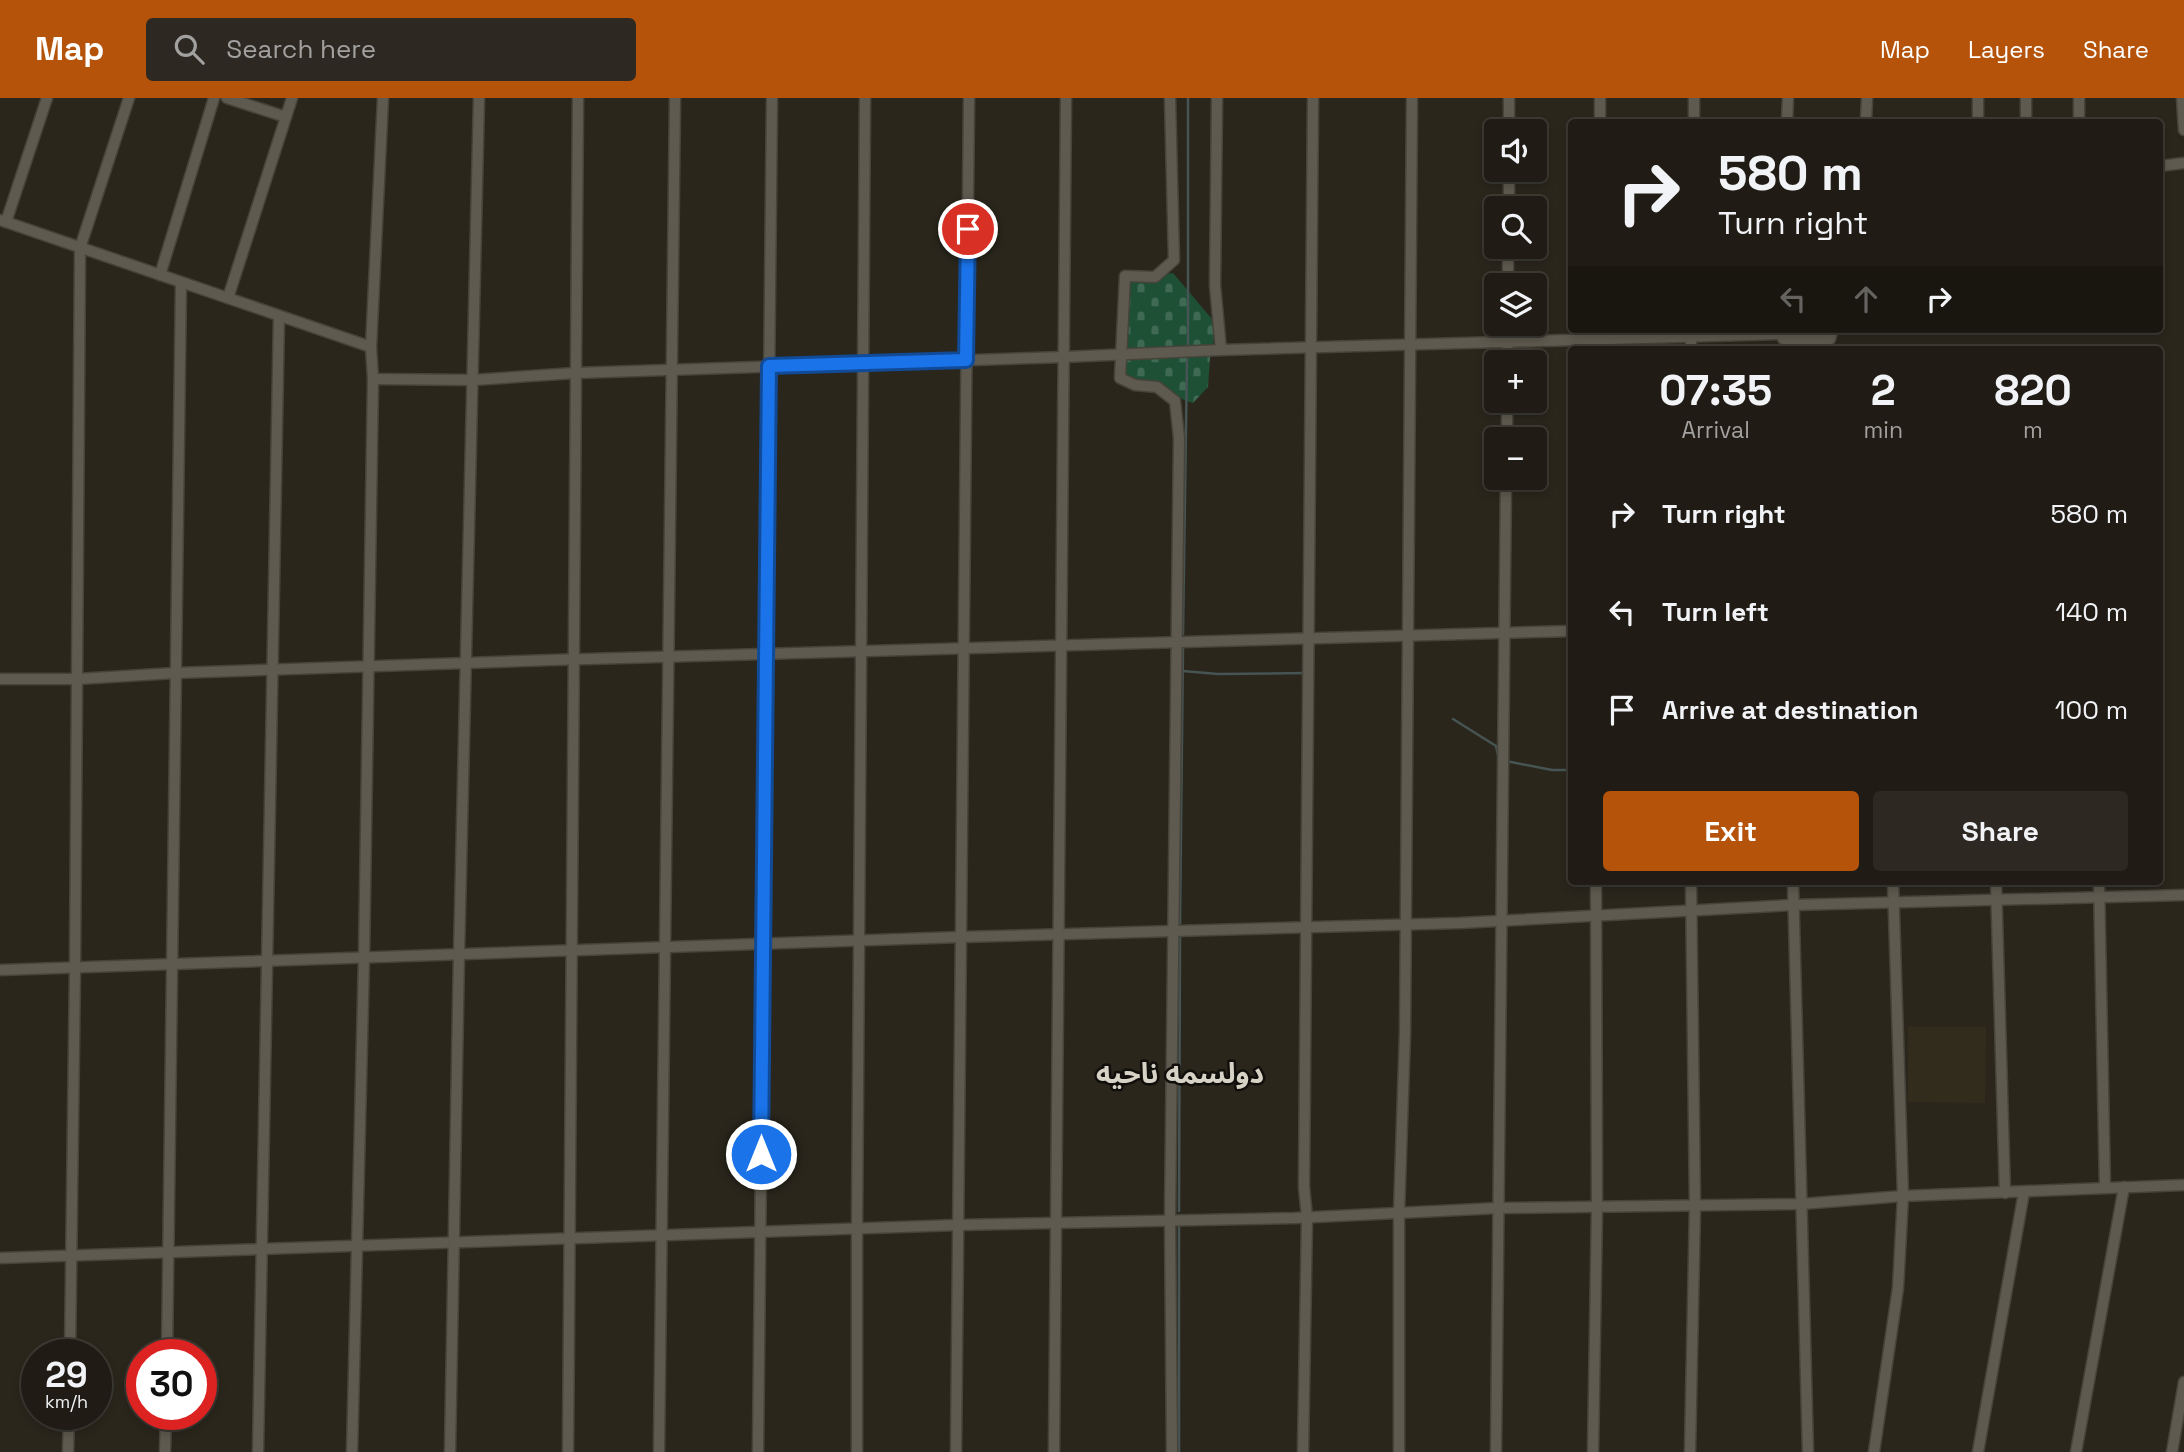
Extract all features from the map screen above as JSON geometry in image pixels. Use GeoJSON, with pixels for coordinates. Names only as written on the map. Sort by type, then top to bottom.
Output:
{"type":"FeatureCollection","features":[{"type":"Feature","properties":{"kind":"street"},"geometry":{"type":"LineString","coordinates":[[47,98],[3,221],[371,347]]}},
{"type":"Feature","properties":{"kind":"street"},"geometry":{"type":"LineString","coordinates":[[70,1339],[80,248],[129,98]]}},
{"type":"Feature","properties":{"kind":"street"},"geometry":{"type":"LineString","coordinates":[[160,275],[214,98]]}},
{"type":"Feature","properties":{"kind":"street"},"geometry":{"type":"LineString","coordinates":[[227,98],[286,117]]}},
{"type":"Feature","properties":{"kind":"street"},"geometry":{"type":"LineString","coordinates":[[228,298],[292,98]]}},
{"type":"Feature","properties":{"kind":"street"},"geometry":{"type":"LineString","coordinates":[[352,1452],[364,958],[373,379],[371,347],[383,98]]}},
{"type":"Feature","properties":{"kind":"street"},"geometry":{"type":"LineString","coordinates":[[450,1452],[479,98]]}},
{"type":"Feature","properties":{"kind":"street"},"geometry":{"type":"LineString","coordinates":[[568,1452],[578,98]]}},
{"type":"Feature","properties":{"kind":"street"},"geometry":{"type":"LineString","coordinates":[[659,1452],[674,98]]}},
{"type":"Feature","properties":{"kind":"street"},"geometry":{"type":"LineString","coordinates":[[758,1452],[772,98]]}},
{"type":"Feature","properties":{"kind":"street"},"geometry":{"type":"LineString","coordinates":[[857,1452],[865,98]]}},
{"type":"Feature","properties":{"kind":"street"},"geometry":{"type":"LineString","coordinates":[[956,1452],[969,98]]}},
{"type":"Feature","properties":{"kind":"street"},"geometry":{"type":"LineString","coordinates":[[1054,1452],[1066,98]]}},
{"type":"Feature","properties":{"kind":"street"},"geometry":{"type":"LineString","coordinates":[[1170,98],[1174,260],[1155,277],[1125,276],[1120,355],[1121,378],[1135,385],[1157,387],[1175,401],[1179,438],[1170,1219],[1172,1452]]}},
{"type":"Feature","properties":{"kind":"street"},"geometry":{"type":"LineString","coordinates":[[1217,98],[1215,285],[1221,350]]}},
{"type":"Feature","properties":{"kind":"street"},"geometry":{"type":"LineString","coordinates":[[1303,1452],[1307,1217],[1304,1187],[1313,98]]}},
{"type":"Feature","properties":{"kind":"street"},"geometry":{"type":"LineString","coordinates":[[1399,1452],[1399,1213],[1406,924],[1412,98]]}},
{"type":"Feature","properties":{"kind":"street"},"geometry":{"type":"LineString","coordinates":[[1509,98],[1509,119]]}},
{"type":"Feature","properties":{"kind":"street"},"geometry":{"type":"LineString","coordinates":[[1600,119],[1601,98]]}},
{"type":"Feature","properties":{"kind":"street"},"geometry":{"type":"LineString","coordinates":[[1694,98],[1694,119]]}},
{"type":"Feature","properties":{"kind":"street"},"geometry":{"type":"LineString","coordinates":[[1787,98],[1787,119]]}},
{"type":"Feature","properties":{"kind":"street"},"geometry":{"type":"LineString","coordinates":[[1866,119],[1867,98]]}},
{"type":"Feature","properties":{"kind":"street"},"geometry":{"type":"LineString","coordinates":[[1978,98],[1978,119]]}},
{"type":"Feature","properties":{"kind":"street"},"geometry":{"type":"LineString","coordinates":[[2026,98],[2026,119]]}},
{"type":"Feature","properties":{"kind":"street"},"geometry":{"type":"LineString","coordinates":[[2079,98],[2079,119]]}},
{"type":"Feature","properties":{"kind":"street"},"geometry":{"type":"LineString","coordinates":[[2182,98],[2184,130]]}},
{"type":"Feature","properties":{"kind":"street"},"geometry":{"type":"LineString","coordinates":[[2163,166],[2184,163]]}},
{"type":"Feature","properties":{"kind":"street"},"geometry":{"type":"LineString","coordinates":[[167,1339],[181,282]]}},
{"type":"Feature","properties":{"kind":"street"},"geometry":{"type":"LineString","coordinates":[[257,1452],[279,316]]}},
{"type":"Feature","properties":{"kind":"street"},"geometry":{"type":"LineString","coordinates":[[373,379],[473,380],[671,369],[1598,340],[1691,333],[1830,339],[1832,333]]}},
{"type":"Feature","properties":{"kind":"street"},"geometry":{"type":"LineString","coordinates":[[1507,336],[1507,350]]}},
{"type":"Feature","properties":{"kind":"street"},"geometry":{"type":"LineString","coordinates":[[1496,1452],[1506,490]]}},
{"type":"Feature","properties":{"kind":"street"},"geometry":{"type":"LineString","coordinates":[[0,679],[77,679],[175,673],[766,653],[1568,631]]}},
{"type":"Feature","properties":{"kind":"street"},"geometry":{"type":"LineString","coordinates":[[1593,1452],[1597,1207],[1597,885]]}},
{"type":"Feature","properties":{"kind":"street"},"geometry":{"type":"LineString","coordinates":[[1690,1452],[1695,1206],[1691,885]]}},
{"type":"Feature","properties":{"kind":"street"},"geometry":{"type":"LineString","coordinates":[[1793,885],[1808,1452]]}},
{"type":"Feature","properties":{"kind":"street"},"geometry":{"type":"LineString","coordinates":[[1874,1452],[1898,1287],[1903,1196],[1893,885]]}},
{"type":"Feature","properties":{"kind":"street"},"geometry":{"type":"LineString","coordinates":[[1996,885],[2005,1193]]}},
{"type":"Feature","properties":{"kind":"street"},"geometry":{"type":"LineString","coordinates":[[2099,885],[2105,1188]]}},
{"type":"Feature","properties":{"kind":"street"},"geometry":{"type":"LineString","coordinates":[[0,970],[763,943],[1503,921],[1793,905],[2184,895]]}},
{"type":"Feature","properties":{"kind":"street"},"geometry":{"type":"LineString","coordinates":[[0,1258],[958,1225],[1307,1217],[1499,1208],[1801,1204],[1903,1196],[2184,1185]]}},
{"type":"Feature","properties":{"kind":"street"},"geometry":{"type":"LineString","coordinates":[[2076,1452],[2124,1187]]}},
{"type":"Feature","properties":{"kind":"street"},"geometry":{"type":"LineString","coordinates":[[1978,1452],[2024,1192]]}},
{"type":"Feature","properties":{"kind":"street"},"geometry":{"type":"LineString","coordinates":[[2172,1452],[2184,1382]]}},
{"type":"Feature","properties":{"kind":"street"},"geometry":{"type":"LineString","coordinates":[[68,1452],[69,1430]]}},
{"type":"Feature","properties":{"kind":"street"},"geometry":{"type":"LineString","coordinates":[[165,1452],[166,1430]]}},
{"type":"Feature","properties":{"kind":"shaded area"},"geometry":{"type":"Polygon","coordinates":[[[1908,1027],[1986,1027],[1985,1103],[1908,1102],[1908,1027]]]}},
{"type":"Feature","properties":{"kind":"green space"},"geometry":{"type":"Polygon","coordinates":[[[1173,273],[1217,325],[1210,358],[1208,387],[1193,403],[1157,384],[1124,374],[1130,280],[1173,273]]]}},
{"type":"Feature","properties":{"kind":"waterway"},"geometry":{"type":"LineString","coordinates":[[1188,98],[1188,344]]}},
{"type":"Feature","properties":{"kind":"waterway"},"geometry":{"type":"LineString","coordinates":[[1183,634],[1187,359]]}},
{"type":"Feature","properties":{"kind":"waterway"},"geometry":{"type":"LineString","coordinates":[[1180,924],[1183,649]]}},
{"type":"Feature","properties":{"kind":"waterway"},"geometry":{"type":"LineString","coordinates":[[1183,671],[1218,674],[1306,673]]}},
{"type":"Feature","properties":{"kind":"waterway"},"geometry":{"type":"LineString","coordinates":[[1453,719],[1496,746],[1499,760]]}},
{"type":"Feature","properties":{"kind":"waterway"},"geometry":{"type":"LineString","coordinates":[[1506,761],[1552,770],[1568,770]]}},
{"type":"Feature","properties":{"kind":"waterway"},"geometry":{"type":"LineString","coordinates":[[1179,1211],[1180,937]]}},
{"type":"Feature","properties":{"kind":"waterway"},"geometry":{"type":"LineString","coordinates":[[1179,1226],[1179,1452]]}},
{"type":"Feature","properties":{"kind":"district","name":"دولسمه ناحیه"},"geometry":{"type":"Point","coordinates":[1180,1073]}},
{"type":"Feature","properties":{"kind":"route"},"geometry":{"type":"LineString","coordinates":[[761,1154],[769,366],[966,360],[968,229]]}}]}
